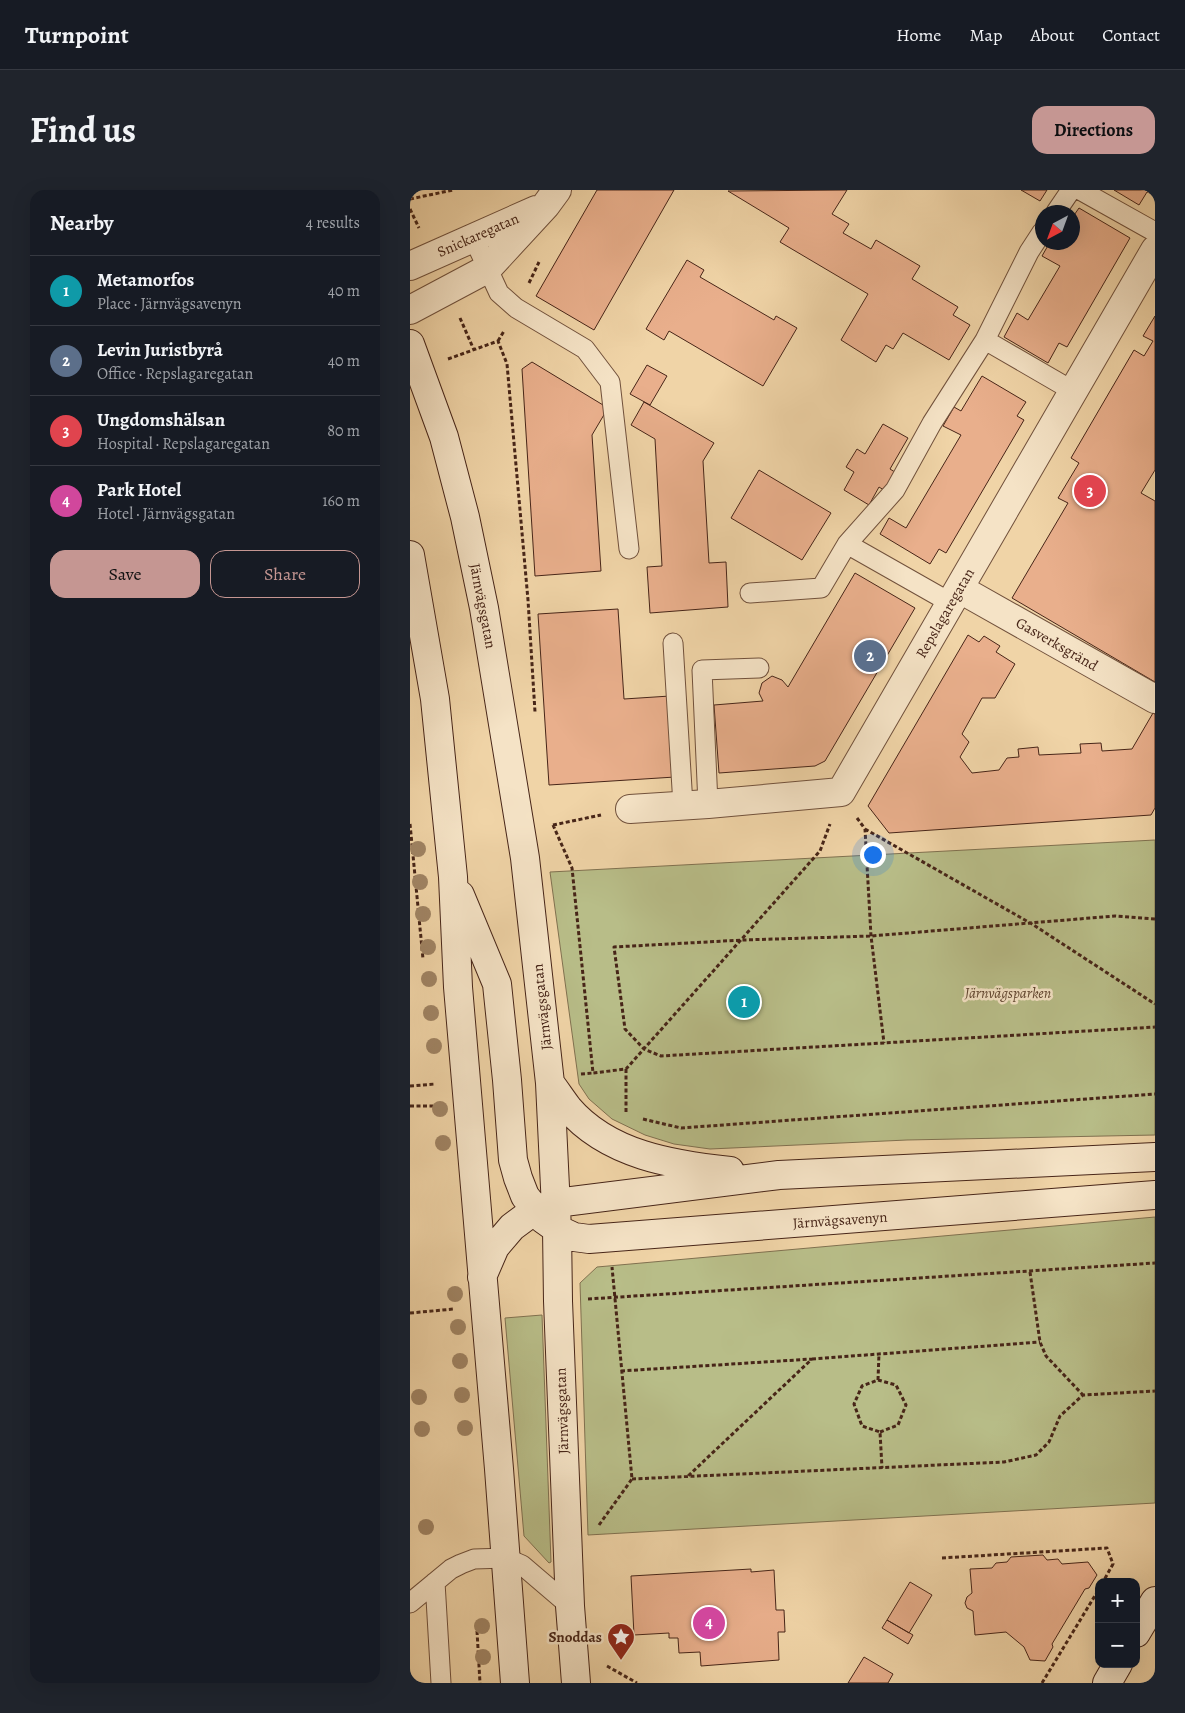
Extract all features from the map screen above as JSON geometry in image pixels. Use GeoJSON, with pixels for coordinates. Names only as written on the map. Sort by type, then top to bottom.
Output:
{"type":"FeatureCollection","features":[{"type":"Feature","properties":{"kind":"main road","name":"Snickaregatan"},"geometry":{"type":"LineString","coordinates":[[410,266],[552,198]]}},
{"type":"Feature","properties":{"kind":"main road","name":"Snickaregatan"},"geometry":{"type":"LineString","coordinates":[[410,310],[487,269],[552,198]]}},
{"type":"Feature","properties":{"kind":"main road","name":"Repslagaregatan"},"geometry":{"type":"LineString","coordinates":[[841,792],[1155,250]]}},
{"type":"Feature","properties":{"kind":"main road","name":"Järnvägsgatan"},"geometry":{"type":"LineString","coordinates":[[410,344],[444,437],[465,517],[484,608],[526,858],[550,1083],[549,1214],[558,1301],[570,1606],[576,1683]]}},
{"type":"Feature","properties":{"kind":"main road","name":"Järnvägsgatan"},"geometry":{"type":"LineString","coordinates":[[410,555],[435,699],[453,877],[458,987],[515,1683]]}},
{"type":"Feature","properties":{"kind":"main road","name":"Gasverksgränd"},"geometry":{"type":"LineString","coordinates":[[955,596],[1155,699]]}},
{"type":"Feature","properties":{"kind":"main road"},"geometry":{"type":"LineString","coordinates":[[630,809],[841,792]]}},
{"type":"Feature","properties":{"kind":"main road","name":"Järnvägsgatan"},"geometry":{"type":"LineString","coordinates":[[453,877],[497,984],[513,1160],[525,1196],[549,1214]]}},
{"type":"Feature","properties":{"kind":"main road"},"geometry":{"type":"LineString","coordinates":[[550,1083],[569,1109],[587,1126],[612,1143],[648,1157],[682,1164],[779,1175]]}},
{"type":"Feature","properties":{"kind":"main road"},"geometry":{"type":"LineString","coordinates":[[482,1277],[495,1247],[512,1227],[549,1214],[779,1175],[1155,1157]]}},
{"type":"Feature","properties":{"kind":"main road","name":"Järnvägsavenyn"},"geometry":{"type":"LineString","coordinates":[[549,1214],[574,1237],[589,1239],[1155,1196]]}},
{"type":"Feature","properties":{"kind":"main road"},"geometry":{"type":"LineString","coordinates":[[1140,1626],[1155,1601]]}},
{"type":"Feature","properties":{"kind":"main road"},"geometry":{"type":"LineString","coordinates":[[1107,1683],[1116,1668]]}},
{"type":"Feature","properties":{"kind":"lane"},"geometry":{"type":"LineString","coordinates":[[1061,205],[1071,190]]}},
{"type":"Feature","properties":{"kind":"lane"},"geometry":{"type":"LineString","coordinates":[[1080,190],[1155,232]]}},
{"type":"Feature","properties":{"kind":"lane"},"geometry":{"type":"LineString","coordinates":[[473,237],[499,293],[516,308],[585,349],[610,382],[629,548]]}},
{"type":"Feature","properties":{"kind":"lane"},"geometry":{"type":"LineString","coordinates":[[750,593],[821,588],[847,544],[895,490],[932,423],[985,340],[1035,243]]}},
{"type":"Feature","properties":{"kind":"lane"},"geometry":{"type":"LineString","coordinates":[[985,340],[1073,391]]}},
{"type":"Feature","properties":{"kind":"lane"},"geometry":{"type":"LineString","coordinates":[[847,544],[955,596]]}},
{"type":"Feature","properties":{"kind":"lane"},"geometry":{"type":"LineString","coordinates":[[673,644],[695,804]]}},
{"type":"Feature","properties":{"kind":"lane"},"geometry":{"type":"LineString","coordinates":[[695,804],[702,670],[759,668]]}},
{"type":"Feature","properties":{"kind":"lane"},"geometry":{"type":"LineString","coordinates":[[410,1603],[451,1569],[474,1559],[506,1558],[522,1565],[570,1606]]}},
{"type":"Feature","properties":{"kind":"lane"},"geometry":{"type":"LineString","coordinates":[[436,1582],[441,1683]]}},
{"type":"Feature","properties":{"kind":"path"},"geometry":{"type":"LineString","coordinates":[[410,199],[453,190]]}},
{"type":"Feature","properties":{"kind":"path"},"geometry":{"type":"LineString","coordinates":[[474,350],[498,341],[542,254]]}},
{"type":"Feature","properties":{"kind":"path"},"geometry":{"type":"LineString","coordinates":[[498,341],[507,364],[528,600],[535,719]]}},
{"type":"Feature","properties":{"kind":"path"},"geometry":{"type":"LineString","coordinates":[[841,792],[865,829],[1032,924],[1155,1004]]}},
{"type":"Feature","properties":{"kind":"path"},"geometry":{"type":"LineString","coordinates":[[550,818],[572,868],[593,1073],[626,1069],[743,940],[820,851],[841,792]]}},
{"type":"Feature","properties":{"kind":"path"},"geometry":{"type":"LineString","coordinates":[[553,825],[630,809]]}},
{"type":"Feature","properties":{"kind":"path"},"geometry":{"type":"LineString","coordinates":[[410,824],[423,959]]}},
{"type":"Feature","properties":{"kind":"path"},"geometry":{"type":"LineString","coordinates":[[865,829],[871,936],[884,1043]]}},
{"type":"Feature","properties":{"kind":"path"},"geometry":{"type":"LineString","coordinates":[[1155,919],[1115,916],[871,936],[614,947],[625,1028],[644,1049],[660,1056],[1155,1027]]}},
{"type":"Feature","properties":{"kind":"path"},"geometry":{"type":"LineString","coordinates":[[612,1143],[626,1116],[626,1069]]}},
{"type":"Feature","properties":{"kind":"path"},"geometry":{"type":"LineString","coordinates":[[626,1116],[681,1128],[1155,1094]]}},
{"type":"Feature","properties":{"kind":"path"},"geometry":{"type":"LineString","coordinates":[[410,1106],[444,1105]]}},
{"type":"Feature","properties":{"kind":"path"},"geometry":{"type":"LineString","coordinates":[[594,1531],[632,1479],[609,1237]]}},
{"type":"Feature","properties":{"kind":"path"},"geometry":{"type":"LineString","coordinates":[[614,1297],[1155,1263]]}},
{"type":"Feature","properties":{"kind":"path"},"geometry":{"type":"LineString","coordinates":[[1030,1272],[1040,1342],[1046,1356],[1084,1395]]}},
{"type":"Feature","properties":{"kind":"path"},"geometry":{"type":"LineString","coordinates":[[621,1371],[1040,1342]]}},
{"type":"Feature","properties":{"kind":"path"},"geometry":{"type":"LineString","coordinates":[[878,1380],[879,1353]]}},
{"type":"Feature","properties":{"kind":"path"},"geometry":{"type":"LineString","coordinates":[[688,1476],[812,1358]]}},
{"type":"Feature","properties":{"kind":"path"},"geometry":{"type":"LineString","coordinates":[[878,1380],[896,1385],[906,1404],[898,1425],[880,1432],[862,1426],[854,1404],[862,1386],[878,1380]]}},
{"type":"Feature","properties":{"kind":"path"},"geometry":{"type":"LineString","coordinates":[[632,1479],[1004,1462],[1036,1455],[1049,1442],[1060,1416],[1084,1395],[1155,1391]]}},
{"type":"Feature","properties":{"kind":"path"},"geometry":{"type":"LineString","coordinates":[[880,1432],[882,1468]]}},
{"type":"Feature","properties":{"kind":"path"},"geometry":{"type":"LineString","coordinates":[[942,1558],[1107,1548],[1113,1564],[1105,1578]]}},
{"type":"Feature","properties":{"kind":"path"},"geometry":{"type":"LineString","coordinates":[[1042,1683],[1095,1596]]}},
{"type":"Feature","properties":{"kind":"path"},"geometry":{"type":"LineString","coordinates":[[477,1624],[480,1683]]}},
{"type":"Feature","properties":{"kind":"path"},"geometry":{"type":"LineString","coordinates":[[602,1664],[637,1683]]}},
{"type":"Feature","properties":{"kind":"green space","name":"Järnvägsparken"},"geometry":{"type":"Polygon","coordinates":[[[1155,840],[1155,1135],[907,1140],[710,1149],[674,1144],[645,1135],[612,1119],[589,1099],[579,1084],[550,872],[1155,840]]]}},
{"type":"Feature","properties":{"kind":"green space"},"geometry":{"type":"Polygon","coordinates":[[[1155,1217],[1155,1503],[588,1535],[580,1283],[597,1267],[1155,1217]]]}},
{"type":"Feature","properties":{"kind":"green space"},"geometry":{"type":"Polygon","coordinates":[[[542,1315],[551,1562],[549,1563],[524,1536],[505,1318],[542,1315]]]}},
{"type":"Feature","properties":{"kind":"building"},"geometry":{"type":"Polygon","coordinates":[[[597,190],[674,190],[594,330],[536,296],[597,190]]]}},
{"type":"Feature","properties":{"kind":"building"},"geometry":{"type":"Polygon","coordinates":[[[847,190],[832,214],[849,224],[843,233],[871,249],[876,240],[920,266],[912,279],[958,307],[953,315],[970,325],[949,360],[903,333],[893,349],[886,345],[876,362],[841,340],[868,294],[780,242],[789,228],[728,191],[847,190]]]}},
{"type":"Feature","properties":{"kind":"building"},"geometry":{"type":"Polygon","coordinates":[[[1021,190],[1047,190],[1040,201],[1021,190]]]}},
{"type":"Feature","properties":{"kind":"building"},"geometry":{"type":"Polygon","coordinates":[[[1114,190],[1155,190],[1155,195],[1147,192],[1139,205],[1114,190]]]}},
{"type":"Feature","properties":{"kind":"building"},"geometry":{"type":"Polygon","coordinates":[[[1080,209],[1130,238],[1067,347],[1059,343],[1048,363],[1004,337],[1017,313],[1028,320],[1060,266],[1042,256],[1045,250],[1080,250],[1080,209]]]}},
{"type":"Feature","properties":{"kind":"building"},"geometry":{"type":"Polygon","coordinates":[[[687,260],[704,270],[700,277],[774,320],[776,316],[797,328],[763,386],[669,331],[664,340],[646,329],[687,260]]]}},
{"type":"Feature","properties":{"kind":"building"},"geometry":{"type":"Polygon","coordinates":[[[1155,316],[1155,470],[1141,493],[1155,501],[1155,682],[1012,598],[1068,503],[1058,498],[1079,463],[1071,458],[1134,350],[1144,356],[1153,341],[1143,336],[1155,316]]]}},
{"type":"Feature","properties":{"kind":"building"},"geometry":{"type":"Polygon","coordinates":[[[532,362],[608,408],[592,435],[601,571],[535,576],[522,369],[532,362]]]}},
{"type":"Feature","properties":{"kind":"building"},"geometry":{"type":"Polygon","coordinates":[[[647,365],[667,376],[650,405],[630,394],[647,365]]]}},
{"type":"Feature","properties":{"kind":"building"},"geometry":{"type":"Polygon","coordinates":[[[982,376],[1026,402],[1017,416],[1024,420],[946,553],[939,549],[930,564],[880,534],[889,518],[906,528],[961,435],[943,426],[954,407],[961,411],[982,376]]]}},
{"type":"Feature","properties":{"kind":"building"},"geometry":{"type":"Polygon","coordinates":[[[644,402],[714,443],[703,461],[709,563],[726,562],[728,607],[650,613],[647,567],[662,566],[655,439],[631,425],[644,402]]]}},
{"type":"Feature","properties":{"kind":"building"},"geometry":{"type":"Polygon","coordinates":[[[883,424],[908,438],[890,469],[898,474],[887,492],[879,487],[869,505],[844,490],[854,472],[846,467],[857,449],[865,454],[883,424]]]}},
{"type":"Feature","properties":{"kind":"building"},"geometry":{"type":"Polygon","coordinates":[[[759,470],[831,513],[802,560],[731,518],[759,470]]]}},
{"type":"Feature","properties":{"kind":"building"},"geometry":{"type":"Polygon","coordinates":[[[855,573],[915,608],[825,761],[815,766],[719,773],[714,705],[763,701],[759,693],[762,683],[772,676],[782,680],[788,687],[855,573]]]}},
{"type":"Feature","properties":{"kind":"building"},"geometry":{"type":"Polygon","coordinates":[[[618,609],[624,699],[670,696],[675,777],[549,785],[538,614],[618,609]]]}},
{"type":"Feature","properties":{"kind":"building"},"geometry":{"type":"Polygon","coordinates":[[[968,635],[979,642],[984,636],[1000,646],[996,652],[1015,664],[995,698],[982,698],[962,734],[969,742],[960,757],[972,773],[999,770],[1007,758],[1019,757],[1018,749],[1038,747],[1039,755],[1081,753],[1080,744],[1101,743],[1102,751],[1132,749],[1153,713],[1155,714],[1155,808],[1151,815],[889,833],[868,806],[968,635]]]}},
{"type":"Feature","properties":{"kind":"building"},"geometry":{"type":"Polygon","coordinates":[[[1043,1555],[1047,1560],[1058,1559],[1062,1564],[1088,1562],[1097,1575],[1089,1588],[1085,1589],[1052,1644],[1053,1647],[1045,1661],[1030,1660],[1024,1647],[1006,1632],[975,1635],[973,1611],[967,1608],[965,1603],[967,1597],[972,1593],[970,1569],[992,1568],[996,1563],[1007,1562],[1011,1557],[1043,1555]]]}},
{"type":"Feature","properties":{"kind":"building"},"geometry":{"type":"Polygon","coordinates":[[[751,1569],[751,1572],[774,1570],[776,1610],[784,1610],[785,1632],[778,1632],[779,1660],[701,1666],[700,1652],[679,1653],[678,1638],[669,1638],[669,1633],[634,1635],[631,1576],[751,1569]]]}},
{"type":"Feature","properties":{"kind":"building"},"geometry":{"type":"Polygon","coordinates":[[[910,1582],[932,1595],[909,1633],[887,1620],[910,1582]]]}},
{"type":"Feature","properties":{"kind":"building"},"geometry":{"type":"Polygon","coordinates":[[[887,1620],[913,1635],[908,1644],[882,1628],[887,1620]]]}},
{"type":"Feature","properties":{"kind":"building"},"geometry":{"type":"Polygon","coordinates":[[[864,1657],[893,1674],[888,1683],[848,1683],[864,1657]]]}},
{"type":"Feature","properties":{"kind":"place","name":"Ungdomshälsan"},"geometry":{"type":"Point","coordinates":[1090,491]}},
{"type":"Feature","properties":{"kind":"place","name":"Levin Juristbyrå"},"geometry":{"type":"Point","coordinates":[870,656]}},
{"type":"Feature","properties":{"kind":"place","name":"Metamorfos"},"geometry":{"type":"Point","coordinates":[744,1002]}},
{"type":"Feature","properties":{"kind":"place","name":"Park Hotel"},"geometry":{"type":"Point","coordinates":[709,1623]}},
{"type":"Feature","properties":{"kind":"place","name":"Snoddas"},"geometry":{"type":"Point","coordinates":[621,1661]}}]}
